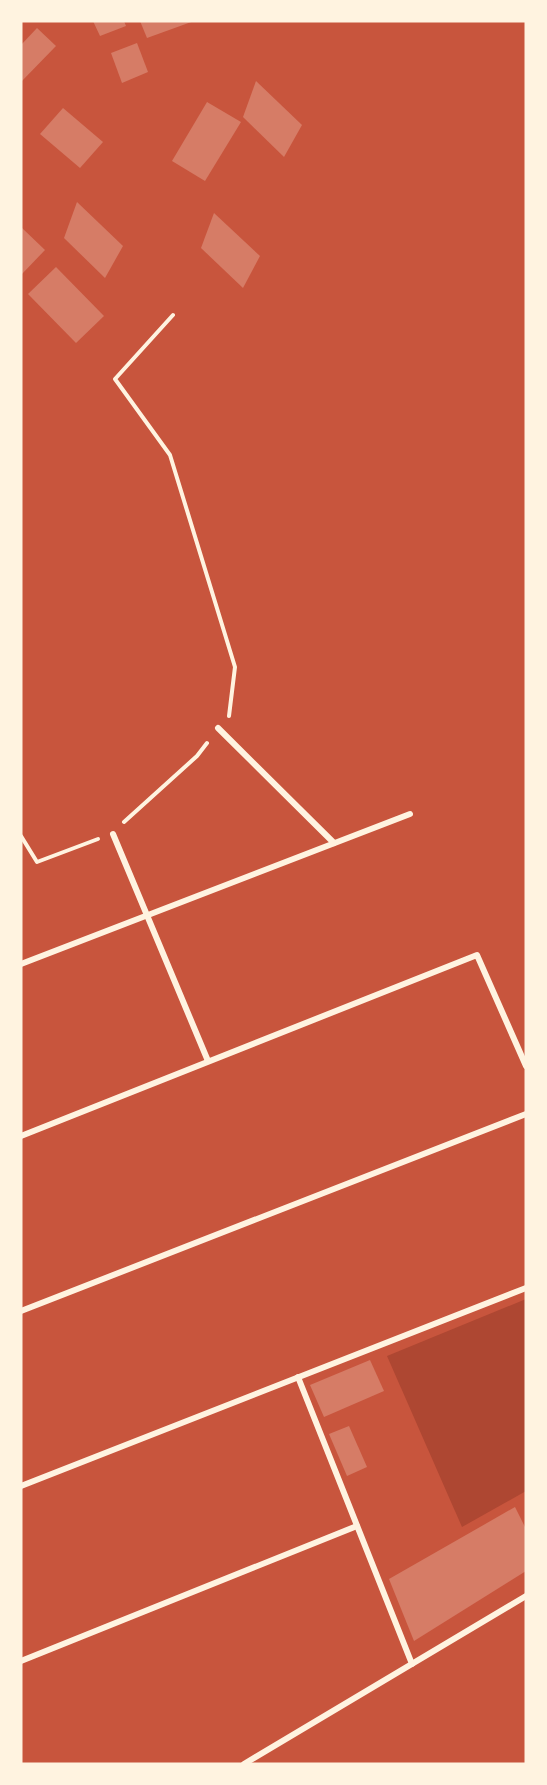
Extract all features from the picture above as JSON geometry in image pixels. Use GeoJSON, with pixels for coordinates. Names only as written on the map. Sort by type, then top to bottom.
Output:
{"type":"FeatureCollection","features":[{"type":"Feature","properties":{"kind":"street"},"geometry":{"type":"LineString","coordinates":[[218,728],[334,843]]}},
{"type":"Feature","properties":{"kind":"street"},"geometry":{"type":"LineString","coordinates":[[21,964],[410,814]]}},
{"type":"Feature","properties":{"kind":"street"},"geometry":{"type":"LineString","coordinates":[[113,834],[208,1061]]}},
{"type":"Feature","properties":{"kind":"street"},"geometry":{"type":"LineString","coordinates":[[21,1136],[477,955],[526,1066]]}},
{"type":"Feature","properties":{"kind":"street"},"geometry":{"type":"LineString","coordinates":[[21,1311],[526,1114]]}},
{"type":"Feature","properties":{"kind":"street"},"geometry":{"type":"LineString","coordinates":[[21,1486],[526,1288]]}},
{"type":"Feature","properties":{"kind":"street"},"geometry":{"type":"LineString","coordinates":[[298,1377],[412,1664]]}},
{"type":"Feature","properties":{"kind":"street"},"geometry":{"type":"LineString","coordinates":[[21,1661],[357,1526]]}},
{"type":"Feature","properties":{"kind":"street"},"geometry":{"type":"LineString","coordinates":[[244,1764],[526,1596]]}},
{"type":"Feature","properties":{"kind":"path"},"geometry":{"type":"LineString","coordinates":[[21,836],[37,862],[113,834],[136,808],[197,756],[230,714],[235,667],[228,637],[170,454],[115,379],[173,315]]}},
{"type":"Feature","properties":{"kind":"shaded area"},"geometry":{"type":"Polygon","coordinates":[[[526,1299],[526,1491],[462,1527],[387,1356],[526,1299]]]}},
{"type":"Feature","properties":{"kind":"building"},"geometry":{"type":"Polygon","coordinates":[[[93,21],[124,21],[126,26],[100,36],[93,21]]]}},
{"type":"Feature","properties":{"kind":"building"},"geometry":{"type":"Polygon","coordinates":[[[140,21],[194,21],[147,38],[140,21]]]}},
{"type":"Feature","properties":{"kind":"building"},"geometry":{"type":"Polygon","coordinates":[[[37,28],[56,46],[21,82],[21,45],[37,28]]]}},
{"type":"Feature","properties":{"kind":"building"},"geometry":{"type":"Polygon","coordinates":[[[137,43],[148,72],[122,83],[111,53],[137,43]]]}},
{"type":"Feature","properties":{"kind":"building"},"geometry":{"type":"Polygon","coordinates":[[[256,81],[302,125],[284,157],[243,117],[256,81]]]}},
{"type":"Feature","properties":{"kind":"building"},"geometry":{"type":"Polygon","coordinates":[[[207,102],[241,122],[205,181],[172,161],[207,102]]]}},
{"type":"Feature","properties":{"kind":"building"},"geometry":{"type":"Polygon","coordinates":[[[63,108],[103,142],[80,168],[40,134],[63,108]]]}},
{"type":"Feature","properties":{"kind":"building"},"geometry":{"type":"Polygon","coordinates":[[[77,202],[123,246],[105,278],[64,238],[77,202]]]}},
{"type":"Feature","properties":{"kind":"building"},"geometry":{"type":"Polygon","coordinates":[[[214,213],[260,256],[243,288],[201,248],[214,213]]]}},
{"type":"Feature","properties":{"kind":"building"},"geometry":{"type":"Polygon","coordinates":[[[21,227],[45,250],[21,275],[21,227]]]}},
{"type":"Feature","properties":{"kind":"building"},"geometry":{"type":"Polygon","coordinates":[[[56,267],[104,316],[76,343],[28,294],[56,267]]]}},
{"type":"Feature","properties":{"kind":"building"},"geometry":{"type":"Polygon","coordinates":[[[370,1360],[384,1391],[324,1417],[310,1385],[370,1360]]]}},
{"type":"Feature","properties":{"kind":"building"},"geometry":{"type":"Polygon","coordinates":[[[349,1426],[367,1467],[347,1476],[329,1434],[349,1426]]]}},
{"type":"Feature","properties":{"kind":"building"},"geometry":{"type":"Polygon","coordinates":[[[515,1507],[526,1529],[526,1571],[414,1641],[389,1579],[515,1507]]]}}]}
